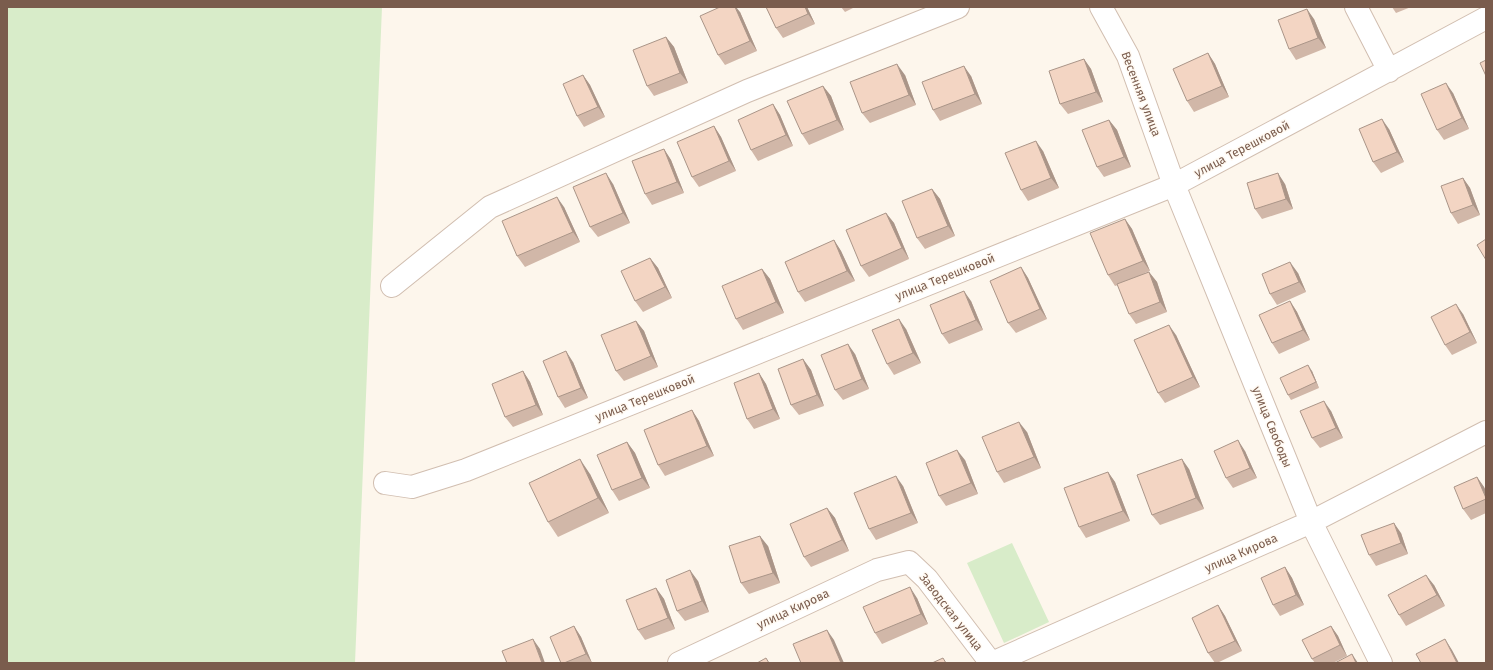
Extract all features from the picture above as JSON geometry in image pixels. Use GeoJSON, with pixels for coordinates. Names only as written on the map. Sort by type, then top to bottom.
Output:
{"type":"FeatureCollection","features":[{"type":"Feature","properties":{"kind":"street"},"geometry":{"type":"LineString","coordinates":[[392,286],[490,207],[747,91],[958,7]]}},
{"type":"Feature","properties":{"kind":"street","name":"Весенняя улица"},"geometry":{"type":"LineString","coordinates":[[1100,7],[1128,56],[1174,185]]}},
{"type":"Feature","properties":{"kind":"street"},"geometry":{"type":"LineString","coordinates":[[1356,7],[1389,72]]}},
{"type":"Feature","properties":{"kind":"street","name":"улица Терешковой"},"geometry":{"type":"LineString","coordinates":[[385,483],[412,486],[466,470],[1174,185],[1389,72],[1486,18]]}},
{"type":"Feature","properties":{"kind":"street","name":"улица Свободы"},"geometry":{"type":"LineString","coordinates":[[1174,185],[1311,522],[1381,663]]}},
{"type":"Feature","properties":{"kind":"street","name":"улица Кирова"},"geometry":{"type":"LineString","coordinates":[[991,663],[1311,522],[1486,432]]}},
{"type":"Feature","properties":{"kind":"street","name":"улица Кирова"},"geometry":{"type":"LineString","coordinates":[[679,663],[877,570],[909,562]]}},
{"type":"Feature","properties":{"kind":"street","name":"Заводская улица"},"geometry":{"type":"LineString","coordinates":[[909,562],[927,579],[991,663]]}},
{"type":"Feature","properties":{"kind":"green space"},"geometry":{"type":"Polygon","coordinates":[[[7,7],[382,7],[355,663],[7,663],[7,7]]]}},
{"type":"Feature","properties":{"kind":"green space"},"geometry":{"type":"Polygon","coordinates":[[[1012,543],[1049,622],[1004,643],[967,563],[1012,543]]]}},
{"type":"Feature","properties":{"kind":"building"},"geometry":{"type":"Polygon","coordinates":[[[720,7],[735,7],[750,41],[718,55],[700,16],[720,7]]]}},
{"type":"Feature","properties":{"kind":"building"},"geometry":{"type":"Polygon","coordinates":[[[766,7],[805,7],[808,14],[776,28],[766,7]]]}},
{"type":"Feature","properties":{"kind":"building"},"geometry":{"type":"Polygon","coordinates":[[[1307,9],[1318,38],[1289,49],[1278,20],[1307,9]]]}},
{"type":"Feature","properties":{"kind":"building"},"geometry":{"type":"Polygon","coordinates":[[[666,37],[680,73],[647,86],[633,50],[666,37]]]}},
{"type":"Feature","properties":{"kind":"building"},"geometry":{"type":"Polygon","coordinates":[[[1208,53],[1222,86],[1187,101],[1173,69],[1208,53]]]}},
{"type":"Feature","properties":{"kind":"building"},"geometry":{"type":"Polygon","coordinates":[[[1084,59],[1096,92],[1060,104],[1049,71],[1084,59]]]}},
{"type":"Feature","properties":{"kind":"building"},"geometry":{"type":"Polygon","coordinates":[[[1486,60],[1486,76],[1480,63],[1486,60]]]}},
{"type":"Feature","properties":{"kind":"building"},"geometry":{"type":"Polygon","coordinates":[[[897,64],[909,95],[862,113],[850,82],[897,64]]]}},
{"type":"Feature","properties":{"kind":"building"},"geometry":{"type":"Polygon","coordinates":[[[964,66],[975,94],[933,110],[922,82],[964,66]]]}},
{"type":"Feature","properties":{"kind":"building"},"geometry":{"type":"Polygon","coordinates":[[[583,75],[598,107],[577,116],[563,84],[583,75]]]}},
{"type":"Feature","properties":{"kind":"building"},"geometry":{"type":"Polygon","coordinates":[[[1446,83],[1462,118],[1437,130],[1421,94],[1446,83]]]}},
{"type":"Feature","properties":{"kind":"building"},"geometry":{"type":"Polygon","coordinates":[[[823,86],[837,120],[802,134],[787,101],[823,86]]]}},
{"type":"Feature","properties":{"kind":"building"},"geometry":{"type":"Polygon","coordinates":[[[773,104],[786,135],[751,150],[738,120],[773,104]]]}},
{"type":"Feature","properties":{"kind":"building"},"geometry":{"type":"Polygon","coordinates":[[[1382,119],[1397,152],[1373,162],[1359,129],[1382,119]]]}},
{"type":"Feature","properties":{"kind":"building"},"geometry":{"type":"Polygon","coordinates":[[[1109,120],[1124,157],[1097,167],[1082,130],[1109,120]]]}},
{"type":"Feature","properties":{"kind":"building"},"geometry":{"type":"Polygon","coordinates":[[[714,126],[729,161],[692,177],[677,142],[714,126]]]}},
{"type":"Feature","properties":{"kind":"building"},"geometry":{"type":"Polygon","coordinates":[[[1036,141],[1051,178],[1021,190],[1005,153],[1036,141]]]}},
{"type":"Feature","properties":{"kind":"building"},"geometry":{"type":"Polygon","coordinates":[[[664,149],[677,182],[645,194],[632,161],[664,149]]]}},
{"type":"Feature","properties":{"kind":"building"},"geometry":{"type":"Polygon","coordinates":[[[606,173],[623,213],[590,227],[573,187],[606,173]]]}},
{"type":"Feature","properties":{"kind":"building"},"geometry":{"type":"Polygon","coordinates":[[[1278,173],[1286,199],[1255,209],[1247,183],[1278,173]]]}},
{"type":"Feature","properties":{"kind":"building"},"geometry":{"type":"Polygon","coordinates":[[[1463,178],[1473,205],[1451,213],[1441,186],[1463,178]]]}},
{"type":"Feature","properties":{"kind":"building"},"geometry":{"type":"Polygon","coordinates":[[[932,189],[948,226],[917,238],[902,201],[932,189]]]}},
{"type":"Feature","properties":{"kind":"building"},"geometry":{"type":"Polygon","coordinates":[[[557,197],[573,232],[517,256],[502,221],[557,197]]]}},
{"type":"Feature","properties":{"kind":"building"},"geometry":{"type":"Polygon","coordinates":[[[886,213],[902,248],[861,266],[846,230],[886,213]]]}},
{"type":"Feature","properties":{"kind":"building"},"geometry":{"type":"Polygon","coordinates":[[[1125,219],[1143,261],[1108,275],[1090,233],[1125,219]]]}},
{"type":"Feature","properties":{"kind":"building"},"geometry":{"type":"Polygon","coordinates":[[[1486,239],[1486,260],[1477,245],[1486,239]]]}},
{"type":"Feature","properties":{"kind":"building"},"geometry":{"type":"Polygon","coordinates":[[[834,240],[847,271],[798,292],[785,262],[834,240]]]}},
{"type":"Feature","properties":{"kind":"building"},"geometry":{"type":"Polygon","coordinates":[[[650,258],[665,287],[635,301],[621,271],[650,258]]]}},
{"type":"Feature","properties":{"kind":"building"},"geometry":{"type":"Polygon","coordinates":[[[1290,262],[1299,282],[1270,294],[1262,274],[1290,262]]]}},
{"type":"Feature","properties":{"kind":"building"},"geometry":{"type":"Polygon","coordinates":[[[1021,267],[1040,309],[1008,323],[990,281],[1021,267]]]}},
{"type":"Feature","properties":{"kind":"building"},"geometry":{"type":"Polygon","coordinates":[[[762,269],[776,302],[736,319],[722,286],[762,269]]]}},
{"type":"Feature","properties":{"kind":"building"},"geometry":{"type":"Polygon","coordinates":[[[1149,272],[1160,302],[1129,314],[1117,284],[1149,272]]]}},
{"type":"Feature","properties":{"kind":"building"},"geometry":{"type":"Polygon","coordinates":[[[964,291],[976,320],[942,334],[930,305],[964,291]]]}},
{"type":"Feature","properties":{"kind":"building"},"geometry":{"type":"Polygon","coordinates":[[[1290,301],[1303,330],[1272,343],[1259,315],[1290,301]]]}},
{"type":"Feature","properties":{"kind":"building"},"geometry":{"type":"Polygon","coordinates":[[[1456,304],[1470,332],[1445,345],[1431,317],[1456,304]]]}},
{"type":"Feature","properties":{"kind":"building"},"geometry":{"type":"Polygon","coordinates":[[[899,319],[913,353],[887,364],[872,330],[899,319]]]}},
{"type":"Feature","properties":{"kind":"building"},"geometry":{"type":"Polygon","coordinates":[[[636,321],[651,356],[616,371],[601,335],[636,321]]]}},
{"type":"Feature","properties":{"kind":"building"},"geometry":{"type":"Polygon","coordinates":[[[1169,325],[1193,377],[1158,393],[1134,340],[1169,325]]]}},
{"type":"Feature","properties":{"kind":"building"},"geometry":{"type":"Polygon","coordinates":[[[848,344],[862,379],[835,390],[821,355],[848,344]]]}},
{"type":"Feature","properties":{"kind":"building"},"geometry":{"type":"Polygon","coordinates":[[[566,351],[581,388],[558,397],[543,361],[566,351]]]}},
{"type":"Feature","properties":{"kind":"building"},"geometry":{"type":"Polygon","coordinates":[[[803,359],[817,395],[791,405],[778,369],[803,359]]]}},
{"type":"Feature","properties":{"kind":"building"},"geometry":{"type":"Polygon","coordinates":[[[1308,365],[1316,382],[1288,395],[1280,378],[1308,365]]]}},
{"type":"Feature","properties":{"kind":"building"},"geometry":{"type":"Polygon","coordinates":[[[523,371],[536,405],[505,417],[492,384],[523,371]]]}},
{"type":"Feature","properties":{"kind":"building"},"geometry":{"type":"Polygon","coordinates":[[[759,373],[773,409],[747,419],[734,383],[759,373]]]}},
{"type":"Feature","properties":{"kind":"building"},"geometry":{"type":"Polygon","coordinates":[[[1324,401],[1336,428],[1312,438],[1300,411],[1324,401]]]}},
{"type":"Feature","properties":{"kind":"building"},"geometry":{"type":"Polygon","coordinates":[[[692,410],[707,446],[658,465],[644,430],[692,410]]]}},
{"type":"Feature","properties":{"kind":"building"},"geometry":{"type":"Polygon","coordinates":[[[1019,422],[1034,457],[997,472],[982,437],[1019,422]]]}},
{"type":"Feature","properties":{"kind":"building"},"geometry":{"type":"Polygon","coordinates":[[[1238,440],[1250,468],[1226,478],[1214,451],[1238,440]]]}},
{"type":"Feature","properties":{"kind":"building"},"geometry":{"type":"Polygon","coordinates":[[[627,442],[642,478],[612,490],[597,455],[627,442]]]}},
{"type":"Feature","properties":{"kind":"building"},"geometry":{"type":"Polygon","coordinates":[[[957,450],[971,483],[939,496],[926,463],[957,450]]]}},
{"type":"Feature","properties":{"kind":"building"},"geometry":{"type":"Polygon","coordinates":[[[580,459],[598,498],[548,522],[529,483],[580,459]]]}},
{"type":"Feature","properties":{"kind":"building"},"geometry":{"type":"Polygon","coordinates":[[[1182,459],[1196,498],[1152,515],[1137,475],[1182,459]]]}},
{"type":"Feature","properties":{"kind":"building"},"geometry":{"type":"Polygon","coordinates":[[[1108,472],[1123,511],[1079,527],[1064,488],[1108,472]]]}},
{"type":"Feature","properties":{"kind":"building"},"geometry":{"type":"Polygon","coordinates":[[[896,476],[911,513],[869,529],[854,493],[896,476]]]}},
{"type":"Feature","properties":{"kind":"building"},"geometry":{"type":"Polygon","coordinates":[[[1477,477],[1486,499],[1463,509],[1454,487],[1477,477]]]}},
{"type":"Feature","properties":{"kind":"building"},"geometry":{"type":"Polygon","coordinates":[[[827,508],[842,540],[804,557],[790,524],[827,508]]]}},
{"type":"Feature","properties":{"kind":"building"},"geometry":{"type":"Polygon","coordinates":[[[1394,523],[1401,543],[1369,555],[1361,535],[1394,523]]]}},
{"type":"Feature","properties":{"kind":"building"},"geometry":{"type":"Polygon","coordinates":[[[760,536],[773,573],[741,583],[729,546],[760,536]]]}},
{"type":"Feature","properties":{"kind":"building"},"geometry":{"type":"Polygon","coordinates":[[[1285,567],[1296,595],[1273,605],[1261,578],[1285,567]]]}},
{"type":"Feature","properties":{"kind":"building"},"geometry":{"type":"Polygon","coordinates":[[[690,570],[702,601],[677,611],[666,580],[690,570]]]}},
{"type":"Feature","properties":{"kind":"building"},"geometry":{"type":"Polygon","coordinates":[[[1426,575],[1437,595],[1399,615],[1388,595],[1426,575]]]}},
{"type":"Feature","properties":{"kind":"building"},"geometry":{"type":"Polygon","coordinates":[[[910,587],[921,614],[875,633],[863,607],[910,587]]]}},
{"type":"Feature","properties":{"kind":"building"},"geometry":{"type":"Polygon","coordinates":[[[656,588],[668,618],[638,630],[626,600],[656,588]]]}},
{"type":"Feature","properties":{"kind":"building"},"geometry":{"type":"Polygon","coordinates":[[[1218,605],[1235,641],[1208,653],[1192,618],[1218,605]]]}},
{"type":"Feature","properties":{"kind":"building"},"geometry":{"type":"Polygon","coordinates":[[[574,626],[586,654],[561,663],[550,637],[574,626]]]}},
{"type":"Feature","properties":{"kind":"building"},"geometry":{"type":"Polygon","coordinates":[[[1331,626],[1340,645],[1312,659],[1302,640],[1331,626]]]}},
{"type":"Feature","properties":{"kind":"building"},"geometry":{"type":"Polygon","coordinates":[[[827,630],[841,663],[801,663],[793,644],[827,630]]]}},
{"type":"Feature","properties":{"kind":"building"},"geometry":{"type":"Polygon","coordinates":[[[533,639],[542,663],[507,663],[502,651],[533,639]]]}},
{"type":"Feature","properties":{"kind":"building"},"geometry":{"type":"Polygon","coordinates":[[[1445,639],[1457,663],[1421,663],[1416,654],[1445,639]]]}},
{"type":"Feature","properties":{"kind":"building"},"geometry":{"type":"Polygon","coordinates":[[[1352,654],[1356,663],[1335,663],[1352,654]]]}},
{"type":"Feature","properties":{"kind":"building"},"geometry":{"type":"Polygon","coordinates":[[[766,658],[769,663],[757,663],[766,658]]]}},
{"type":"Feature","properties":{"kind":"building"},"geometry":{"type":"Polygon","coordinates":[[[943,658],[946,663],[932,663],[943,658]]]}}]}
